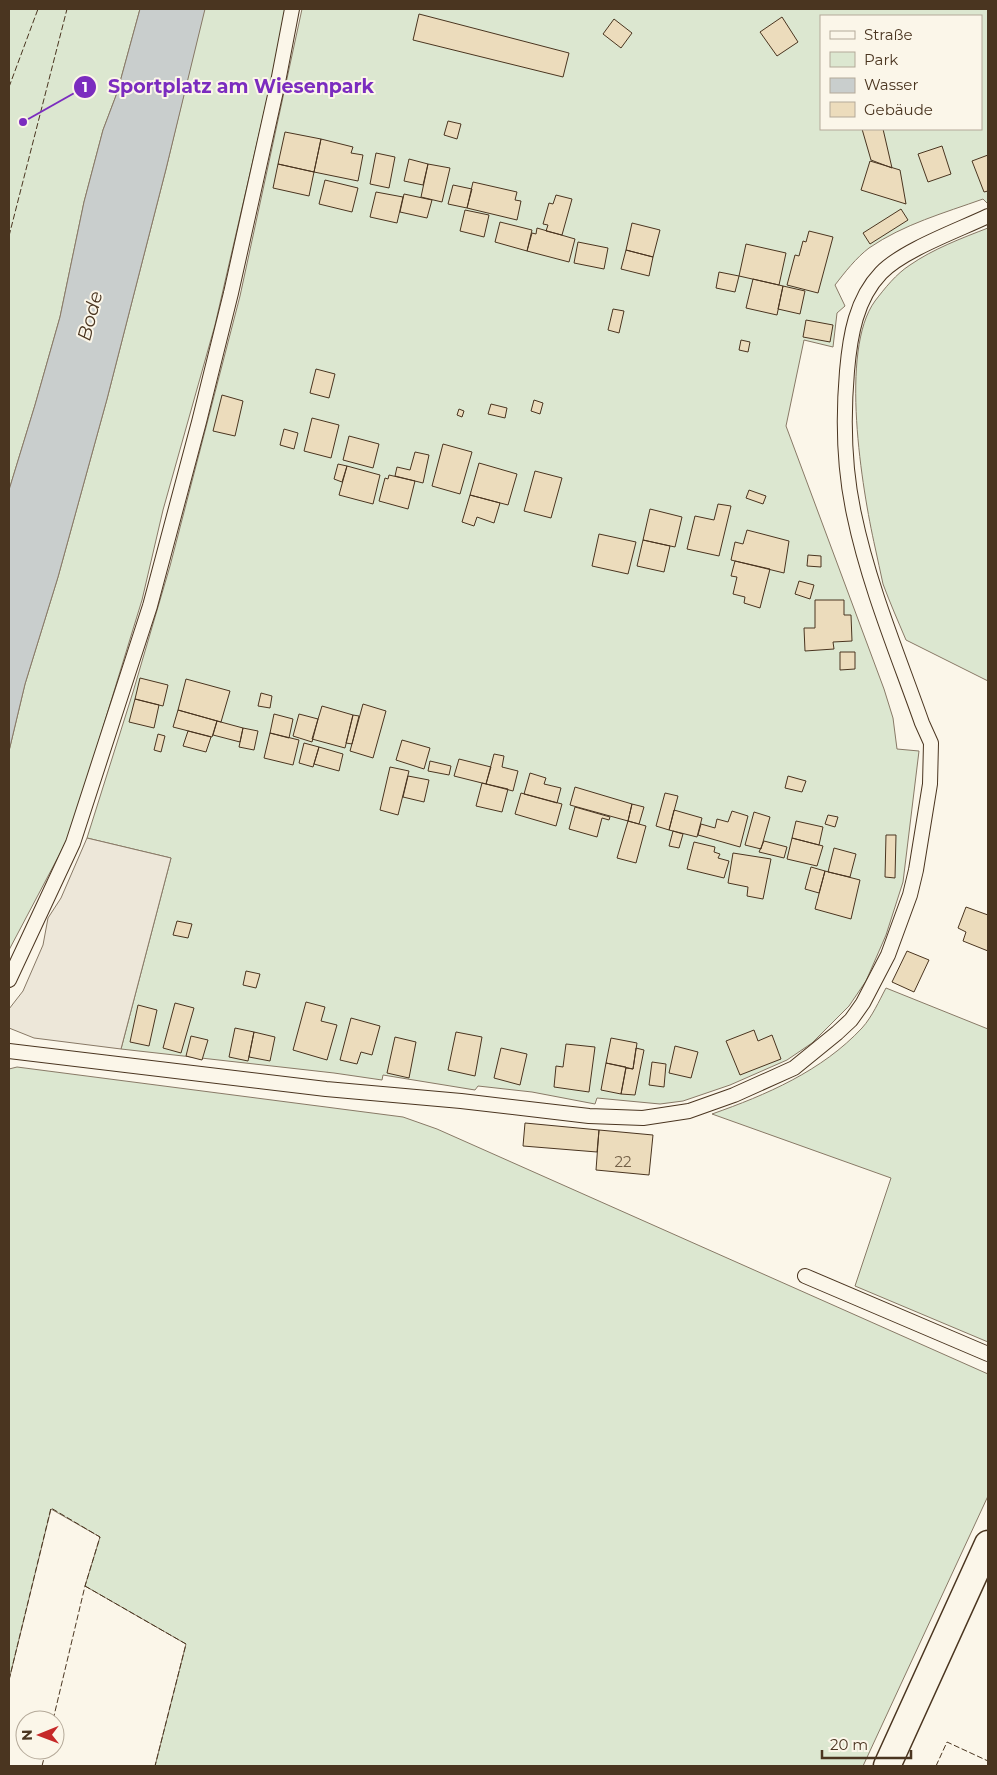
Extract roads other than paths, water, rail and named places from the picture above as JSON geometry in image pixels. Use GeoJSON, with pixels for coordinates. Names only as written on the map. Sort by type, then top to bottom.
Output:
{"type":"FeatureCollection","features":[{"type":"Feature","properties":{"kind":"street"},"geometry":{"type":"LineString","coordinates":[[887,1766],[988,1544]]}},
{"type":"Feature","properties":{"kind":"lane"},"geometry":{"type":"LineString","coordinates":[[9,980],[73,843],[150,606],[231,293],[278,82],[292,9]]}},
{"type":"Feature","properties":{"kind":"lane"},"geometry":{"type":"LineString","coordinates":[[9,1051],[326,1089],[461,1101],[589,1116],[643,1118],[689,1110],[734,1095],[794,1068],[816,1051],[851,1020],[863,1004],[888,955],[910,895],[930,784],[931,743],[922,723],[872,579],[854,514],[845,436],[845,388],[850,340],[855,318],[867,293],[882,272],[905,256],[988,216]]}},
{"type":"Feature","properties":{"kind":"lane"},"geometry":{"type":"LineString","coordinates":[[805,1276],[988,1354]]}},
{"type":"Feature","properties":{"kind":"water","name":"Bode"},"geometry":{"type":"Polygon","coordinates":[[[140,9],[205,9],[107,399],[58,577],[25,684],[9,751],[9,490],[60,317],[84,202],[103,130],[117,93],[140,9]]]}},
{"type":"Feature","properties":{"kind":"place","name":"Sportplatz am Wiesenpark"},"geometry":{"type":"Point","coordinates":[23,122]}}]}
